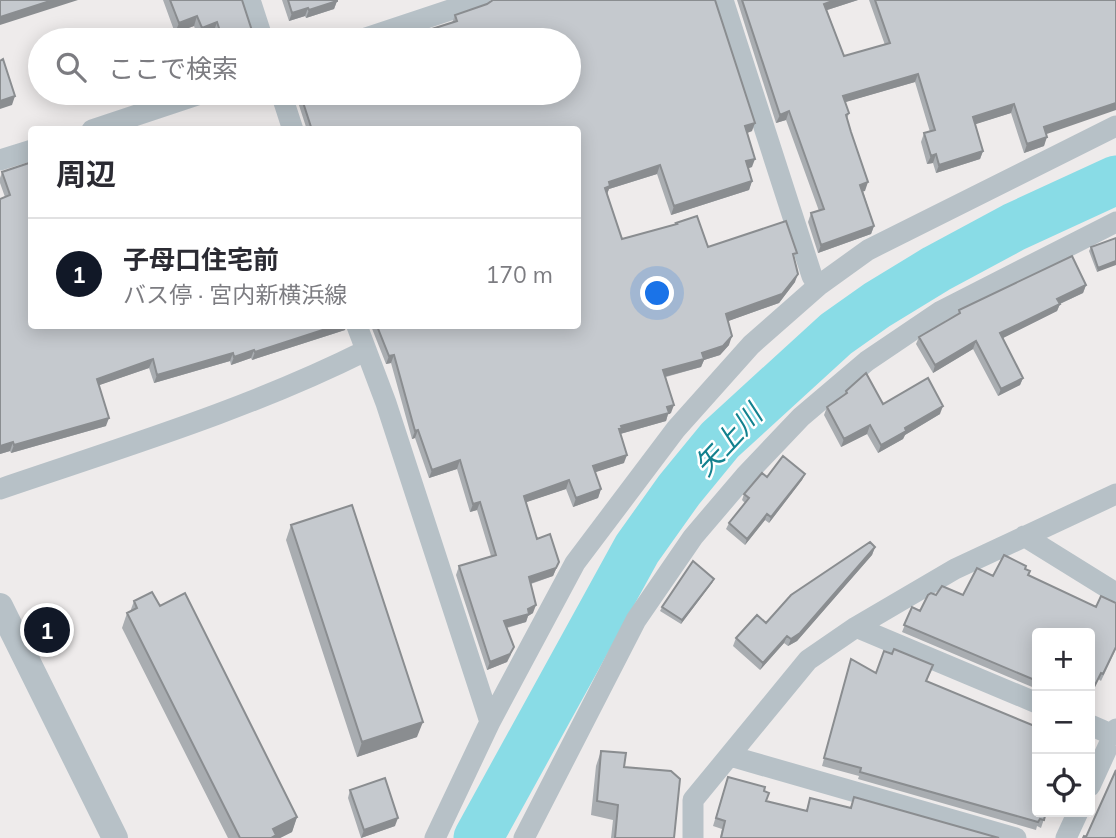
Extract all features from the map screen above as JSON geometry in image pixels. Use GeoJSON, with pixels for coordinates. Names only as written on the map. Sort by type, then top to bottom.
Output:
{"type":"FeatureCollection","features":[{"type":"Feature","properties":{"kind":"street"},"geometry":{"type":"LineString","coordinates":[[250,0],[259,28]]}},
{"type":"Feature","properties":{"kind":"street"},"geometry":{"type":"LineString","coordinates":[[396,28],[480,0]]}},
{"type":"Feature","properties":{"kind":"street"},"geometry":{"type":"LineString","coordinates":[[723,0],[811,276],[818,286]]}},
{"type":"Feature","properties":{"kind":"street"},"geometry":{"type":"LineString","coordinates":[[104,126],[167,105]]}},
{"type":"Feature","properties":{"kind":"street"},"geometry":{"type":"LineString","coordinates":[[285,105],[292,126]]}},
{"type":"Feature","properties":{"kind":"street"},"geometry":{"type":"LineString","coordinates":[[435,838],[490,722],[575,563],[676,429],[751,345],[818,286],[868,250],[1116,127]]}},
{"type":"Feature","properties":{"kind":"street"},"geometry":{"type":"LineString","coordinates":[[0,160],[28,151]]}},
{"type":"Feature","properties":{"kind":"street"},"geometry":{"type":"LineString","coordinates":[[524,838],[636,620],[693,537],[745,476],[792,427],[867,362],[942,311],[1116,222]]}},
{"type":"Feature","properties":{"kind":"street"},"geometry":{"type":"LineString","coordinates":[[358,329],[386,403],[490,722]]}},
{"type":"Feature","properties":{"kind":"street"},"geometry":{"type":"LineString","coordinates":[[0,489],[248,404],[314,377],[365,351]]}},
{"type":"Feature","properties":{"kind":"street"},"geometry":{"type":"LineString","coordinates":[[693,838],[693,800],[808,660],[955,569],[1116,494]]}},
{"type":"Feature","properties":{"kind":"street"},"geometry":{"type":"LineString","coordinates":[[1024,536],[1116,593]]}},
{"type":"Feature","properties":{"kind":"street"},"geometry":{"type":"LineString","coordinates":[[0,606],[115,838]]}},
{"type":"Feature","properties":{"kind":"street"},"geometry":{"type":"LineString","coordinates":[[856,628],[1032,702]]}},
{"type":"Feature","properties":{"kind":"street"},"geometry":{"type":"LineString","coordinates":[[1095,726],[1114,732],[1095,775]]}},
{"type":"Feature","properties":{"kind":"street"},"geometry":{"type":"LineString","coordinates":[[730,756],[1016,838]]}},
{"type":"Feature","properties":{"kind":"street"},"geometry":{"type":"LineString","coordinates":[[1066,838],[1076,817]]}},
{"type":"Feature","properties":{"kind":"building"},"geometry":{"type":"Polygon","coordinates":[[[0,0],[53,0],[0,17],[0,0]]]}},
{"type":"Feature","properties":{"kind":"building"},"geometry":{"type":"Polygon","coordinates":[[[170,0],[242,0],[251,28],[219,28],[217,22],[202,28],[197,16],[179,23],[170,0]]]}},
{"type":"Feature","properties":{"kind":"building"},"geometry":{"type":"Polygon","coordinates":[[[288,0],[337,0],[337,1],[292,13],[288,0]]]}},
{"type":"Feature","properties":{"kind":"building"},"geometry":{"type":"Polygon","coordinates":[[[493,0],[715,0],[755,123],[745,126],[755,159],[746,161],[752,181],[674,206],[660,165],[609,182],[610,186],[605,188],[622,239],[697,216],[708,247],[786,221],[797,253],[793,254],[798,274],[782,294],[726,314],[732,336],[723,346],[702,353],[704,359],[663,370],[674,405],[667,407],[669,413],[621,426],[622,429],[619,429],[627,455],[593,466],[601,489],[576,498],[569,480],[524,496],[537,539],[550,534],[559,562],[556,568],[529,577],[536,605],[528,609],[529,614],[504,621],[514,647],[510,654],[490,662],[459,566],[496,555],[480,502],[473,504],[460,460],[432,470],[418,430],[415,431],[394,355],[389,356],[378,329],[581,329],[581,126],[311,126],[304,105],[581,105],[581,28],[435,28],[457,21],[455,15],[493,0]]]}},
{"type":"Feature","properties":{"kind":"building"},"geometry":{"type":"Polygon","coordinates":[[[742,0],[835,0],[824,4],[844,56],[890,43],[875,0],[1116,0],[1116,103],[1044,127],[1047,137],[1027,144],[1014,104],[973,117],[983,151],[939,165],[936,154],[931,156],[924,133],[935,130],[918,74],[843,96],[849,113],[846,115],[868,182],[860,185],[874,226],[821,245],[811,213],[824,209],[789,111],[780,115],[742,0]]]}},
{"type":"Feature","properties":{"kind":"building"},"geometry":{"type":"Polygon","coordinates":[[[3,59],[15,96],[0,101],[0,61],[3,59]]]}},
{"type":"Feature","properties":{"kind":"building"},"geometry":{"type":"Polygon","coordinates":[[[28,163],[28,329],[326,329],[255,352],[254,350],[234,357],[233,353],[157,375],[153,359],[97,379],[109,418],[14,445],[13,442],[0,446],[0,199],[10,195],[2,172],[28,163]]]}},
{"type":"Feature","properties":{"kind":"building"},"geometry":{"type":"Polygon","coordinates":[[[1116,238],[1116,261],[1098,268],[1091,247],[1116,238]]]}},
{"type":"Feature","properties":{"kind":"building"},"geometry":{"type":"Polygon","coordinates":[[[1072,256],[1086,285],[1057,299],[1060,304],[1000,333],[1023,378],[1001,389],[976,341],[935,365],[919,337],[960,313],[959,310],[1072,256]]]}},
{"type":"Feature","properties":{"kind":"building"},"geometry":{"type":"Polygon","coordinates":[[[866,373],[883,404],[928,378],[943,406],[881,445],[870,425],[844,439],[827,407],[847,393],[846,391],[866,373]]]}},
{"type":"Feature","properties":{"kind":"building"},"geometry":{"type":"Polygon","coordinates":[[[783,456],[805,474],[771,517],[767,514],[747,539],[729,523],[749,498],[744,494],[762,473],[767,477],[783,456]]]}},
{"type":"Feature","properties":{"kind":"building"},"geometry":{"type":"Polygon","coordinates":[[[352,505],[423,722],[362,742],[291,525],[352,505]]]}},
{"type":"Feature","properties":{"kind":"building"},"geometry":{"type":"Polygon","coordinates":[[[870,542],[875,547],[800,633],[791,639],[787,636],[763,663],[736,638],[757,615],[766,623],[791,595],[870,542]]]}},
{"type":"Feature","properties":{"kind":"building"},"geometry":{"type":"Polygon","coordinates":[[[1004,555],[1026,566],[1025,569],[1030,571],[1028,575],[1096,607],[1101,596],[1116,603],[1116,647],[1095,685],[1095,628],[1032,628],[1032,679],[904,625],[912,607],[920,611],[928,595],[936,595],[942,586],[963,595],[977,568],[993,576],[1004,555]]]}},
{"type":"Feature","properties":{"kind":"building"},"geometry":{"type":"Polygon","coordinates":[[[693,561],[714,579],[682,620],[662,607],[693,561]]]}},
{"type":"Feature","properties":{"kind":"building"},"geometry":{"type":"Polygon","coordinates":[[[152,592],[160,606],[185,593],[297,817],[273,829],[276,835],[271,838],[240,838],[127,613],[137,608],[134,601],[152,592]]]}},
{"type":"Feature","properties":{"kind":"building"},"geometry":{"type":"Polygon","coordinates":[[[894,649],[933,665],[926,681],[1032,725],[1032,817],[1045,817],[1044,820],[1040,819],[1038,822],[860,772],[861,768],[824,758],[851,659],[876,673],[884,651],[892,654],[894,649]]]}},
{"type":"Feature","properties":{"kind":"building"},"geometry":{"type":"Polygon","coordinates":[[[601,751],[626,753],[624,767],[671,771],[680,779],[674,838],[615,838],[618,805],[597,801],[601,751]]]}},
{"type":"Feature","properties":{"kind":"building"},"geometry":{"type":"Polygon","coordinates":[[[1116,770],[1116,838],[1083,838],[1086,837],[1116,770]]]}},
{"type":"Feature","properties":{"kind":"building"},"geometry":{"type":"Polygon","coordinates":[[[728,777],[765,787],[764,791],[769,793],[766,801],[807,811],[810,798],[851,808],[854,797],[999,838],[721,838],[725,821],[716,818],[728,777]]]}},
{"type":"Feature","properties":{"kind":"building"},"geometry":{"type":"Polygon","coordinates":[[[385,778],[398,818],[364,830],[350,790],[385,778]]]}},
{"type":"Feature","properties":{"kind":"waterway","name":"矢上川"},"geometry":{"type":"LineString","coordinates":[[478,838],[637,549],[679,490],[720,440],[836,334],[877,305],[1014,227],[1116,180]]}},
{"type":"Feature","properties":{"kind":"place","name":"子母口住宅前"},"geometry":{"type":"Point","coordinates":[47,630]}}]}
